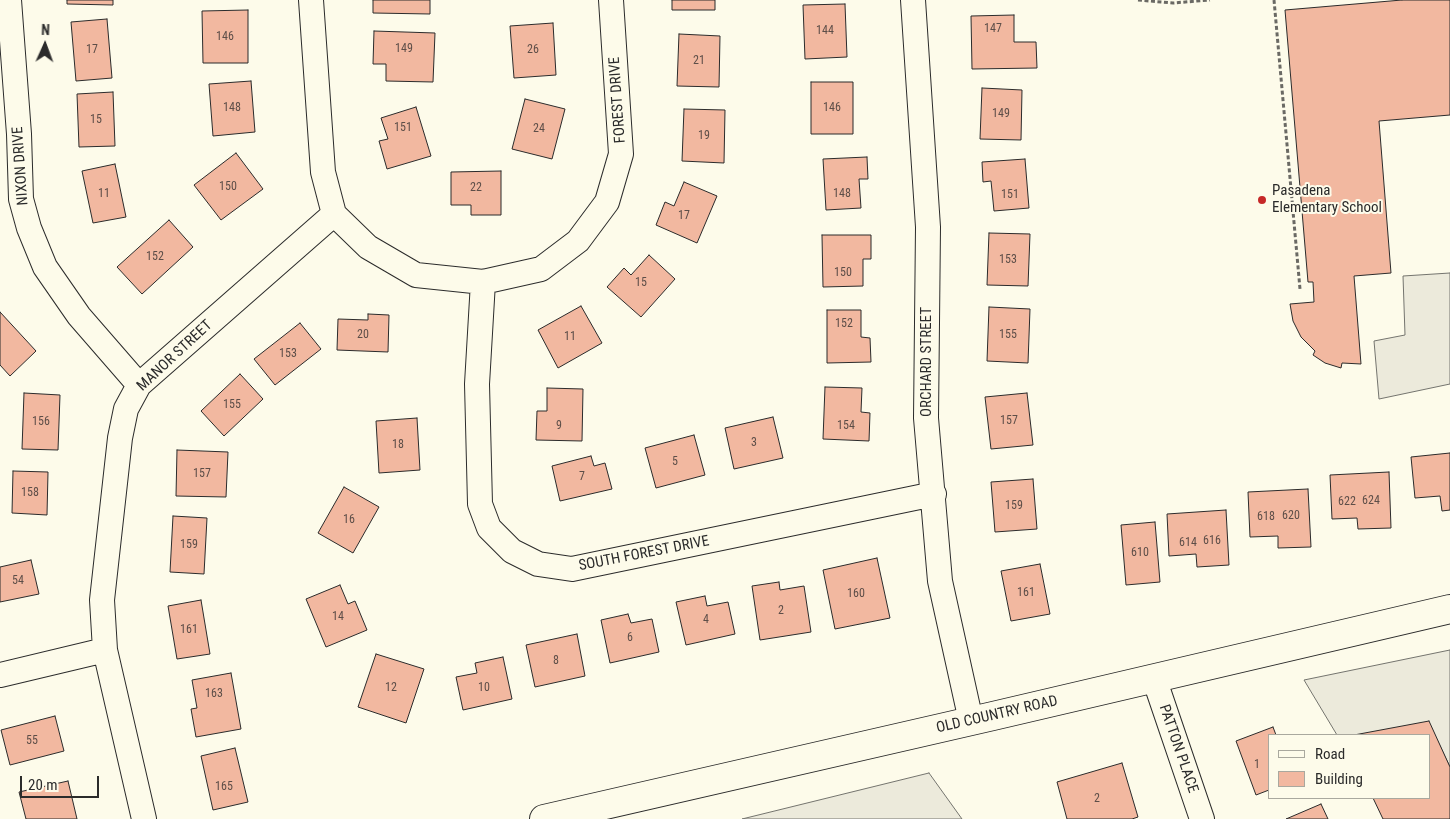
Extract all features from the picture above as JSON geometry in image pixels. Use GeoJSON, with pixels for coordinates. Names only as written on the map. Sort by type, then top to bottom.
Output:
{"type":"FeatureCollection","features":[{"type":"Feature","properties":{"kind":"main road","name":"OLD COUNTRY ROAD"},"geometry":{"type":"LineString","coordinates":[[544,819],[1450,609]]}},
{"type":"Feature","properties":{"kind":"street","name":"NIXON DRIVE"},"geometry":{"type":"LineString","coordinates":[[9,0],[9,134],[28,228],[45,267],[79,316],[139,385]]}},
{"type":"Feature","properties":{"kind":"street"},"geometry":{"type":"LineString","coordinates":[[311,0],[323,172],[334,214]]}},
{"type":"Feature","properties":{"kind":"street","name":"FOREST DRIVE"},"geometry":{"type":"LineString","coordinates":[[334,214],[368,247],[416,275],[483,282],[541,270],[578,241],[607,202],[621,154],[611,0]]}},
{"type":"Feature","properties":{"kind":"street","name":"ORCHARD STREET"},"geometry":{"type":"LineString","coordinates":[[913,0],[928,227],[926,418],[940,581],[971,721]]}},
{"type":"Feature","properties":{"kind":"street","name":"MANOR STREET"},"geometry":{"type":"LineString","coordinates":[[144,819],[105,650],[102,600],[120,438],[126,409],[139,385],[334,214]]}},
{"type":"Feature","properties":{"kind":"street","name":"SOUTH FOREST DRIVE"},"geometry":{"type":"LineString","coordinates":[[483,282],[483,310],[477,384],[480,504],[489,528],[512,551],[538,564],[572,569],[934,494]]}},
{"type":"Feature","properties":{"kind":"street"},"geometry":{"type":"LineString","coordinates":[[0,675],[105,650]]}},
{"type":"Feature","properties":{"kind":"street","name":"PATTON PLACE"},"geometry":{"type":"LineString","coordinates":[[1154,678],[1202,819]]}},
{"type":"Feature","properties":{"kind":"path"},"geometry":{"type":"LineString","coordinates":[[1138,0],[1173,2],[1210,0]]}},
{"type":"Feature","properties":{"kind":"path"},"geometry":{"type":"LineString","coordinates":[[1274,0],[1300,289]]}},
{"type":"Feature","properties":{"kind":"shaded area"},"geometry":{"type":"Polygon","coordinates":[[[1450,273],[1450,384],[1379,399],[1374,341],[1405,335],[1403,276],[1450,273]]]}},
{"type":"Feature","properties":{"kind":"shaded area"},"geometry":{"type":"Polygon","coordinates":[[[1450,650],[1450,767],[1430,725],[1365,734],[1336,734],[1304,680],[1450,650]]]}},
{"type":"Feature","properties":{"kind":"shaded area"},"geometry":{"type":"Polygon","coordinates":[[[929,773],[962,819],[742,819],[929,773]]]}},
{"type":"Feature","properties":{"kind":"building"},"geometry":{"type":"Polygon","coordinates":[[[67,0],[113,0],[113,5],[67,4],[67,0]]]}},
{"type":"Feature","properties":{"kind":"building"},"geometry":{"type":"Polygon","coordinates":[[[373,0],[430,0],[430,14],[373,13],[373,0]]]}},
{"type":"Feature","properties":{"kind":"building"},"geometry":{"type":"Polygon","coordinates":[[[672,0],[715,0],[715,10],[672,10],[672,0]]]}},
{"type":"Feature","properties":{"kind":"building"},"geometry":{"type":"Polygon","coordinates":[[[1402,0],[1450,0],[1450,115],[1379,121],[1391,273],[1354,276],[1361,364],[1342,363],[1341,368],[1325,363],[1313,355],[1315,351],[1301,337],[1293,321],[1290,304],[1314,302],[1313,282],[1308,282],[1285,10],[1402,0]]]}},
{"type":"Feature","properties":{"kind":"building"},"geometry":{"type":"Polygon","coordinates":[[[845,4],[847,57],[805,59],[803,5],[845,4]]]}},
{"type":"Feature","properties":{"kind":"building"},"geometry":{"type":"Polygon","coordinates":[[[248,10],[248,63],[203,63],[202,11],[248,10]]]}},
{"type":"Feature","properties":{"kind":"building"},"geometry":{"type":"Polygon","coordinates":[[[1014,15],[1014,42],[1036,42],[1037,68],[972,69],[971,16],[1014,15]]]}},
{"type":"Feature","properties":{"kind":"building"},"geometry":{"type":"Polygon","coordinates":[[[107,19],[112,78],[76,81],[71,22],[107,19]]]}},
{"type":"Feature","properties":{"kind":"building"},"geometry":{"type":"Polygon","coordinates":[[[553,23],[556,75],[514,78],[510,26],[553,23]]]}},
{"type":"Feature","properties":{"kind":"building"},"geometry":{"type":"Polygon","coordinates":[[[374,31],[435,33],[433,82],[386,81],[386,64],[373,64],[374,31]]]}},
{"type":"Feature","properties":{"kind":"building"},"geometry":{"type":"Polygon","coordinates":[[[679,34],[720,36],[719,87],[677,86],[679,34]]]}},
{"type":"Feature","properties":{"kind":"building"},"geometry":{"type":"Polygon","coordinates":[[[251,81],[255,132],[213,136],[209,84],[251,81]]]}},
{"type":"Feature","properties":{"kind":"building"},"geometry":{"type":"Polygon","coordinates":[[[811,82],[853,82],[853,134],[811,134],[811,82]]]}},
{"type":"Feature","properties":{"kind":"building"},"geometry":{"type":"Polygon","coordinates":[[[982,88],[1022,90],[1021,140],[980,139],[982,88]]]}},
{"type":"Feature","properties":{"kind":"building"},"geometry":{"type":"Polygon","coordinates":[[[113,92],[115,146],[79,147],[77,94],[113,92]]]}},
{"type":"Feature","properties":{"kind":"building"},"geometry":{"type":"Polygon","coordinates":[[[525,99],[565,109],[552,159],[512,149],[525,99]]]}},
{"type":"Feature","properties":{"kind":"building"},"geometry":{"type":"Polygon","coordinates":[[[416,107],[431,156],[387,169],[379,141],[388,139],[381,118],[416,107]]]}},
{"type":"Feature","properties":{"kind":"building"},"geometry":{"type":"Polygon","coordinates":[[[684,109],[725,110],[724,163],[682,161],[684,109]]]}},
{"type":"Feature","properties":{"kind":"building"},"geometry":{"type":"Polygon","coordinates":[[[236,153],[263,189],[221,220],[194,185],[236,153]]]}},
{"type":"Feature","properties":{"kind":"building"},"geometry":{"type":"Polygon","coordinates":[[[867,157],[868,179],[859,179],[861,208],[826,210],[823,159],[867,157]]]}},
{"type":"Feature","properties":{"kind":"building"},"geometry":{"type":"Polygon","coordinates":[[[1025,159],[1029,208],[994,211],[991,181],[983,182],[982,162],[1025,159]]]}},
{"type":"Feature","properties":{"kind":"building"},"geometry":{"type":"Polygon","coordinates":[[[115,164],[126,217],[93,223],[82,171],[115,164]]]}},
{"type":"Feature","properties":{"kind":"building"},"geometry":{"type":"Polygon","coordinates":[[[501,171],[501,215],[471,215],[471,205],[451,205],[451,172],[501,171]]]}},
{"type":"Feature","properties":{"kind":"building"},"geometry":{"type":"Polygon","coordinates":[[[684,182],[717,196],[697,243],[656,225],[665,202],[674,206],[684,182]]]}},
{"type":"Feature","properties":{"kind":"building"},"geometry":{"type":"Polygon","coordinates":[[[169,220],[193,247],[142,294],[117,267],[169,220]]]}},
{"type":"Feature","properties":{"kind":"building"},"geometry":{"type":"Polygon","coordinates":[[[989,233],[1030,234],[1028,286],[987,285],[989,233]]]}},
{"type":"Feature","properties":{"kind":"building"},"geometry":{"type":"Polygon","coordinates":[[[822,235],[871,235],[871,259],[863,259],[863,286],[823,287],[822,235]]]}},
{"type":"Feature","properties":{"kind":"building"},"geometry":{"type":"Polygon","coordinates":[[[649,255],[675,279],[641,317],[607,287],[624,268],[631,275],[649,255]]]}},
{"type":"Feature","properties":{"kind":"building"},"geometry":{"type":"Polygon","coordinates":[[[581,306],[602,343],[558,368],[538,330],[581,306]]]}},
{"type":"Feature","properties":{"kind":"building"},"geometry":{"type":"Polygon","coordinates":[[[989,307],[1030,309],[1028,363],[987,361],[989,307]]]}},
{"type":"Feature","properties":{"kind":"building"},"geometry":{"type":"Polygon","coordinates":[[[827,310],[861,310],[861,337],[870,338],[871,362],[827,363],[827,310]]]}},
{"type":"Feature","properties":{"kind":"building"},"geometry":{"type":"Polygon","coordinates":[[[0,312],[36,351],[10,376],[0,365],[0,312]]]}},
{"type":"Feature","properties":{"kind":"building"},"geometry":{"type":"Polygon","coordinates":[[[368,314],[389,315],[388,352],[337,350],[338,319],[368,320],[368,314]]]}},
{"type":"Feature","properties":{"kind":"building"},"geometry":{"type":"Polygon","coordinates":[[[300,323],[321,349],[275,385],[254,359],[300,323]]]}},
{"type":"Feature","properties":{"kind":"building"},"geometry":{"type":"Polygon","coordinates":[[[240,374],[263,399],[224,436],[201,411],[240,374]]]}},
{"type":"Feature","properties":{"kind":"building"},"geometry":{"type":"Polygon","coordinates":[[[825,387],[862,388],[861,412],[870,413],[869,441],[823,439],[825,387]]]}},
{"type":"Feature","properties":{"kind":"building"},"geometry":{"type":"Polygon","coordinates":[[[547,388],[583,389],[582,441],[536,440],[537,411],[547,411],[547,388]]]}},
{"type":"Feature","properties":{"kind":"building"},"geometry":{"type":"Polygon","coordinates":[[[24,393],[60,395],[58,450],[22,449],[24,393]]]}},
{"type":"Feature","properties":{"kind":"building"},"geometry":{"type":"Polygon","coordinates":[[[1027,393],[1033,445],[991,449],[985,397],[1027,393]]]}},
{"type":"Feature","properties":{"kind":"building"},"geometry":{"type":"Polygon","coordinates":[[[773,417],[783,458],[734,469],[725,428],[773,417]]]}},
{"type":"Feature","properties":{"kind":"building"},"geometry":{"type":"Polygon","coordinates":[[[417,418],[420,470],[379,473],[376,421],[417,418]]]}},
{"type":"Feature","properties":{"kind":"building"},"geometry":{"type":"Polygon","coordinates":[[[694,435],[705,475],[656,488],[645,448],[694,435]]]}},
{"type":"Feature","properties":{"kind":"building"},"geometry":{"type":"Polygon","coordinates":[[[177,450],[228,452],[226,497],[176,496],[177,450]]]}},
{"type":"Feature","properties":{"kind":"building"},"geometry":{"type":"Polygon","coordinates":[[[1450,453],[1450,510],[1442,511],[1440,496],[1415,498],[1411,457],[1450,453]]]}},
{"type":"Feature","properties":{"kind":"building"},"geometry":{"type":"Polygon","coordinates":[[[591,456],[594,466],[605,463],[612,489],[560,501],[552,466],[591,456]]]}},
{"type":"Feature","properties":{"kind":"building"},"geometry":{"type":"Polygon","coordinates":[[[13,471],[48,472],[47,515],[12,513],[13,471]]]}},
{"type":"Feature","properties":{"kind":"building"},"geometry":{"type":"Polygon","coordinates":[[[1389,472],[1391,528],[1358,529],[1357,518],[1332,519],[1330,475],[1389,472]]]}},
{"type":"Feature","properties":{"kind":"building"},"geometry":{"type":"Polygon","coordinates":[[[1033,479],[1037,529],[995,532],[991,482],[1033,479]]]}},
{"type":"Feature","properties":{"kind":"building"},"geometry":{"type":"Polygon","coordinates":[[[344,487],[379,507],[353,553],[318,533],[344,487]]]}},
{"type":"Feature","properties":{"kind":"building"},"geometry":{"type":"Polygon","coordinates":[[[1308,489],[1311,547],[1278,548],[1278,536],[1250,537],[1248,492],[1308,489]]]}},
{"type":"Feature","properties":{"kind":"building"},"geometry":{"type":"Polygon","coordinates":[[[1226,510],[1229,565],[1197,567],[1196,554],[1169,556],[1167,514],[1226,510]]]}},
{"type":"Feature","properties":{"kind":"building"},"geometry":{"type":"Polygon","coordinates":[[[173,516],[207,518],[204,574],[170,572],[173,516]]]}},
{"type":"Feature","properties":{"kind":"building"},"geometry":{"type":"Polygon","coordinates":[[[1155,522],[1160,582],[1126,585],[1121,525],[1155,522]]]}},
{"type":"Feature","properties":{"kind":"building"},"geometry":{"type":"Polygon","coordinates":[[[877,558],[890,618],[835,629],[823,570],[877,558]]]}},
{"type":"Feature","properties":{"kind":"building"},"geometry":{"type":"Polygon","coordinates":[[[31,560],[39,594],[0,602],[0,567],[31,560]]]}},
{"type":"Feature","properties":{"kind":"building"},"geometry":{"type":"Polygon","coordinates":[[[1040,564],[1050,614],[1011,621],[1001,571],[1040,564]]]}},
{"type":"Feature","properties":{"kind":"building"},"geometry":{"type":"Polygon","coordinates":[[[779,582],[780,590],[804,586],[811,632],[760,640],[752,586],[779,582]]]}},
{"type":"Feature","properties":{"kind":"building"},"geometry":{"type":"Polygon","coordinates":[[[340,585],[348,604],[355,601],[367,630],[326,647],[306,599],[340,585]]]}},
{"type":"Feature","properties":{"kind":"building"},"geometry":{"type":"Polygon","coordinates":[[[705,596],[707,606],[728,602],[735,634],[686,645],[676,602],[705,596]]]}},
{"type":"Feature","properties":{"kind":"building"},"geometry":{"type":"Polygon","coordinates":[[[201,600],[210,654],[177,659],[168,606],[201,600]]]}},
{"type":"Feature","properties":{"kind":"building"},"geometry":{"type":"Polygon","coordinates":[[[628,614],[631,623],[652,619],[659,652],[610,663],[601,620],[628,614]]]}},
{"type":"Feature","properties":{"kind":"building"},"geometry":{"type":"Polygon","coordinates":[[[577,634],[585,676],[535,687],[526,645],[577,634]]]}},
{"type":"Feature","properties":{"kind":"building"},"geometry":{"type":"Polygon","coordinates":[[[376,654],[424,669],[406,723],[358,707],[376,654]]]}},
{"type":"Feature","properties":{"kind":"building"},"geometry":{"type":"Polygon","coordinates":[[[503,657],[512,699],[463,710],[456,677],[477,673],[475,663],[503,657]]]}},
{"type":"Feature","properties":{"kind":"building"},"geometry":{"type":"Polygon","coordinates":[[[231,673],[241,729],[196,737],[191,709],[197,708],[192,680],[231,673]]]}},
{"type":"Feature","properties":{"kind":"building"},"geometry":{"type":"Polygon","coordinates":[[[55,716],[64,751],[10,765],[1,730],[55,716]]]}},
{"type":"Feature","properties":{"kind":"building"},"geometry":{"type":"Polygon","coordinates":[[[1429,721],[1450,767],[1450,819],[1383,819],[1373,799],[1430,799],[1430,734],[1359,734],[1429,721]]]}},
{"type":"Feature","properties":{"kind":"building"},"geometry":{"type":"Polygon","coordinates":[[[1273,727],[1276,734],[1268,734],[1268,790],[1256,795],[1236,741],[1273,727]]]}},
{"type":"Feature","properties":{"kind":"building"},"geometry":{"type":"Polygon","coordinates":[[[235,748],[248,802],[213,810],[201,756],[235,748]]]}},
{"type":"Feature","properties":{"kind":"building"},"geometry":{"type":"Polygon","coordinates":[[[1122,763],[1138,817],[1132,819],[1067,819],[1057,782],[1122,763]]]}},
{"type":"Feature","properties":{"kind":"building"},"geometry":{"type":"Polygon","coordinates":[[[68,781],[77,819],[26,819],[19,792],[68,781]]]}},
{"type":"Feature","properties":{"kind":"building"},"geometry":{"type":"Polygon","coordinates":[[[1321,804],[1328,819],[1286,819],[1321,804]]]}},
{"type":"Feature","properties":{"kind":"place","name":"Pasadena Elementary School"},"geometry":{"type":"Point","coordinates":[1262,200]}}]}
